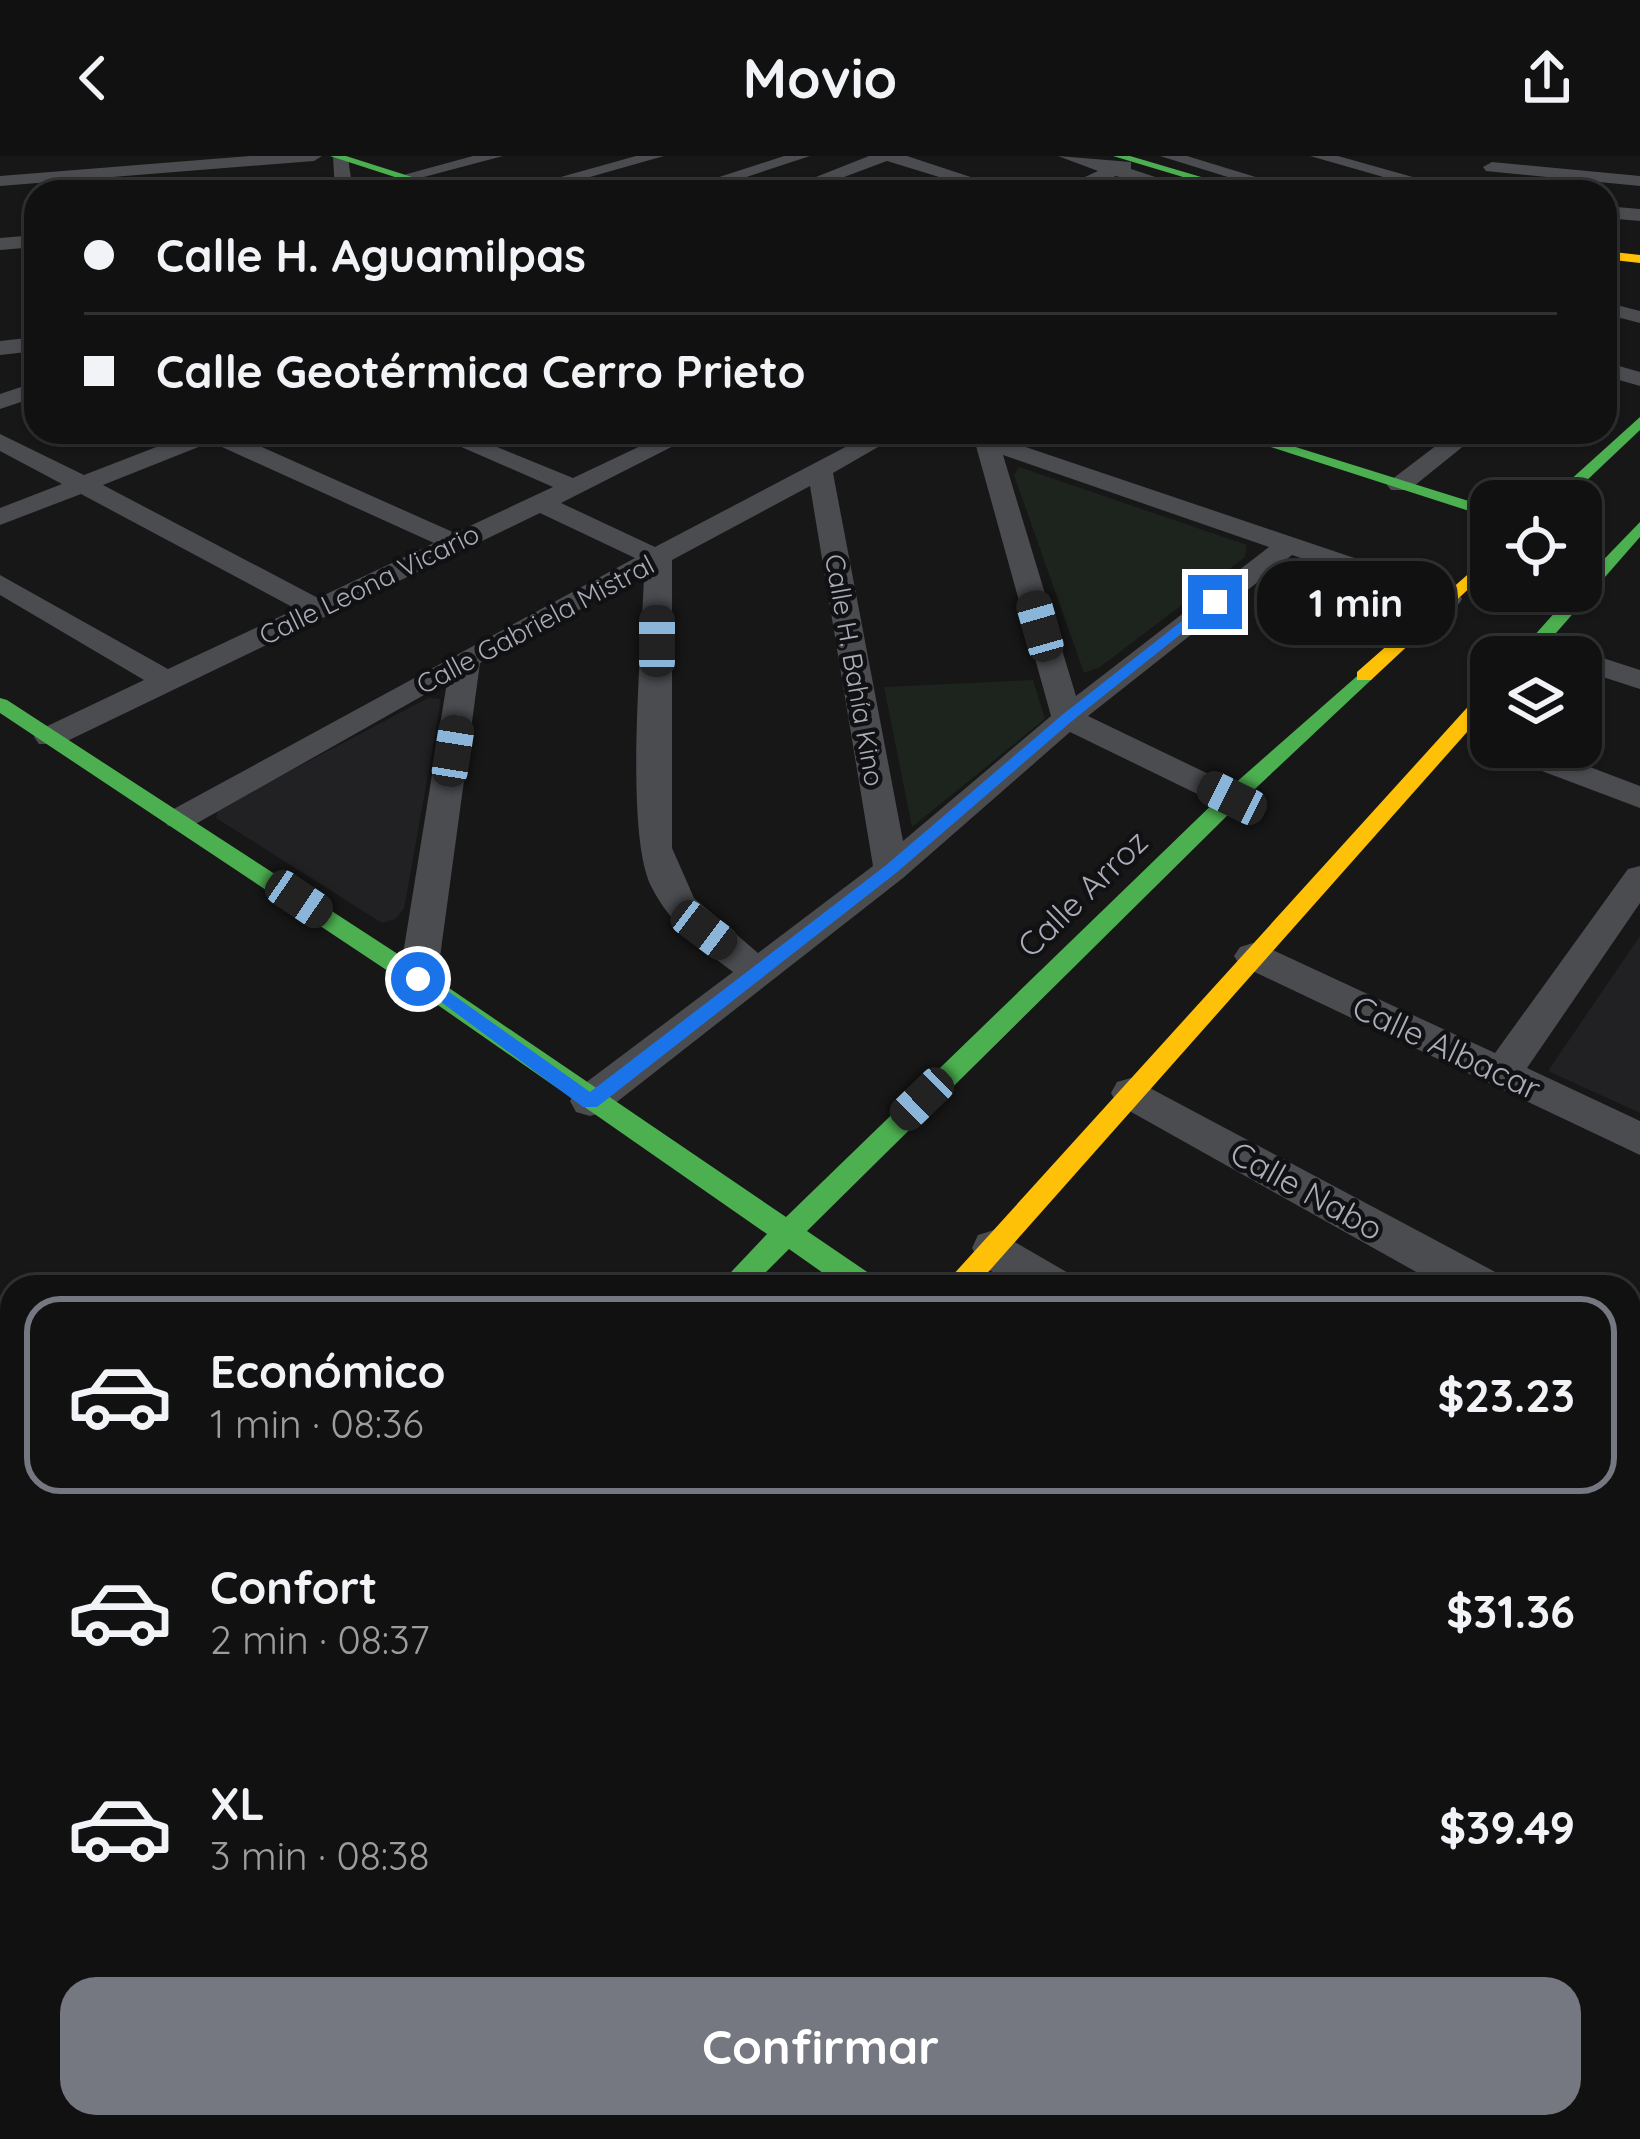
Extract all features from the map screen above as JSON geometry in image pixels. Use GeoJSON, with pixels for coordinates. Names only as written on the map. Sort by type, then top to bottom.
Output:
{"type":"FeatureCollection","features":[{"type":"Feature","properties":{"kind":"street"},"geometry":{"type":"LineString","coordinates":[[34,156],[80,179]]}},
{"type":"Feature","properties":{"kind":"street"},"geometry":{"type":"LineString","coordinates":[[80,179],[128,156]]}},
{"type":"Feature","properties":{"kind":"street"},"geometry":{"type":"LineString","coordinates":[[405,177],[495,156]]}},
{"type":"Feature","properties":{"kind":"street"},"geometry":{"type":"LineString","coordinates":[[563,180],[656,156]]}},
{"type":"Feature","properties":{"kind":"street"},"geometry":{"type":"LineString","coordinates":[[722,180],[802,156]]}},
{"type":"Feature","properties":{"kind":"street"},"geometry":{"type":"LineString","coordinates":[[820,180],[887,156],[968,180]]}},
{"type":"Feature","properties":{"kind":"street"},"geometry":{"type":"LineString","coordinates":[[1066,156],[1231,180]]}},
{"type":"Feature","properties":{"kind":"street"},"geometry":{"type":"LineString","coordinates":[[1187,172],[1222,156]]}},
{"type":"Feature","properties":{"kind":"street"},"geometry":{"type":"LineString","coordinates":[[1318,156],[1357,160],[1418,180]]}},
{"type":"Feature","properties":{"kind":"street"},"geometry":{"type":"LineString","coordinates":[[40,180],[220,171],[330,157],[415,180]]}},
{"type":"Feature","properties":{"kind":"street"},"geometry":{"type":"LineString","coordinates":[[1472,180],[1498,161],[1640,181]]}},
{"type":"Feature","properties":{"kind":"street"},"geometry":{"type":"LineString","coordinates":[[1086,180],[1124,162]]}},
{"type":"Feature","properties":{"kind":"street"},"geometry":{"type":"LineString","coordinates":[[945,180],[955,176]]}},
{"type":"Feature","properties":{"kind":"street"},"geometry":{"type":"LineString","coordinates":[[1617,443],[1640,422]]}},
{"type":"Feature","properties":{"kind":"street"},"geometry":{"type":"LineString","coordinates":[[0,441],[316,610]]}},
{"type":"Feature","properties":{"kind":"street"},"geometry":{"type":"LineString","coordinates":[[0,517],[184,444]]}},
{"type":"Feature","properties":{"kind":"street"},"geometry":{"type":"LineString","coordinates":[[236,444],[455,544]]}},
{"type":"Feature","properties":{"kind":"street"},"geometry":{"type":"LineString","coordinates":[[469,444],[574,487]]}},
{"type":"Feature","properties":{"kind":"street","name":"Calle Leona Vicario"},"geometry":{"type":"LineString","coordinates":[[50,737],[658,444]]}},
{"type":"Feature","properties":{"kind":"street","name":"Calle Gabriela Mistral"},"geometry":{"type":"LineString","coordinates":[[181,819],[466,659],[869,444]]}},
{"type":"Feature","properties":{"kind":"street"},"geometry":{"type":"LineString","coordinates":[[988,444],[1067,718],[1232,798]]}},
{"type":"Feature","properties":{"kind":"street"},"geometry":{"type":"LineString","coordinates":[[993,444],[1448,599]]}},
{"type":"Feature","properties":{"kind":"street"},"geometry":{"type":"LineString","coordinates":[[1289,444],[1470,507]]}},
{"type":"Feature","properties":{"kind":"street"},"geometry":{"type":"LineString","coordinates":[[1400,485],[1453,444]]}},
{"type":"Feature","properties":{"kind":"street"},"geometry":{"type":"LineString","coordinates":[[1578,480],[1616,444]]}},
{"type":"Feature","properties":{"kind":"street","name":"Calle H. Bahía Kino"},"geometry":{"type":"LineString","coordinates":[[820,470],[891,870]]}},
{"type":"Feature","properties":{"kind":"street"},"geometry":{"type":"LineString","coordinates":[[538,502],[658,559],[656,848],[660,867],[681,910],[758,972]]}},
{"type":"Feature","properties":{"kind":"street"},"geometry":{"type":"LineString","coordinates":[[1546,636],[1624,557],[1640,527]]}},
{"type":"Feature","properties":{"kind":"street"},"geometry":{"type":"LineString","coordinates":[[590,1102],[891,870],[1067,718],[1289,544]]}},
{"type":"Feature","properties":{"kind":"street"},"geometry":{"type":"LineString","coordinates":[[1624,557],[1640,574]]}},
{"type":"Feature","properties":{"kind":"street","name":"Calle Arroz"},"geometry":{"type":"LineString","coordinates":[[743,1275],[1232,798],[1470,579]]}},
{"type":"Feature","properties":{"kind":"street"},"geometry":{"type":"LineString","coordinates":[[0,583],[167,681]]}},
{"type":"Feature","properties":{"kind":"street"},"geometry":{"type":"LineString","coordinates":[[418,979],[466,659]]}},
{"type":"Feature","properties":{"kind":"street"},"geometry":{"type":"LineString","coordinates":[[1602,667],[1640,680]]}},
{"type":"Feature","properties":{"kind":"street"},"geometry":{"type":"LineString","coordinates":[[0,704],[181,819],[848,1275]]}},
{"type":"Feature","properties":{"kind":"street"},"geometry":{"type":"LineString","coordinates":[[968,1275],[1470,715]]}},
{"type":"Feature","properties":{"kind":"street"},"geometry":{"type":"LineString","coordinates":[[1458,728],[1470,732]]}},
{"type":"Feature","properties":{"kind":"street"},"geometry":{"type":"LineString","coordinates":[[1562,768],[1640,798]]}},
{"type":"Feature","properties":{"kind":"street"},"geometry":{"type":"LineString","coordinates":[[1502,1073],[1640,877]]}},
{"type":"Feature","properties":{"kind":"street","name":"Calle Albacar"},"geometry":{"type":"LineString","coordinates":[[1252,956],[1640,1139]]}},
{"type":"Feature","properties":{"kind":"street","name":"Calle Nabo"},"geometry":{"type":"LineString","coordinates":[[1131,1094],[1461,1275]]}},
{"type":"Feature","properties":{"kind":"street"},"geometry":{"type":"LineString","coordinates":[[994,1248],[1036,1275]]}},
{"type":"Feature","properties":{"kind":"shaded area"},"geometry":{"type":"Polygon","coordinates":[[[1019,467],[1247,545],[1245,557],[1100,667],[1084,673],[1014,475],[1019,467]]]}},
{"type":"Feature","properties":{"kind":"shaded area"},"geometry":{"type":"Polygon","coordinates":[[[1033,680],[1045,719],[912,827],[884,687],[1033,680]]]}},
{"type":"Feature","properties":{"kind":"shaded area"},"geometry":{"type":"Polygon","coordinates":[[[428,698],[440,699],[439,713],[404,909],[395,919],[382,923],[216,818],[218,809],[428,698]]]}},
{"type":"Feature","properties":{"kind":"shaded area"},"geometry":{"type":"Polygon","coordinates":[[[1640,936],[1640,1113],[1548,1071],[1640,936]]]}},
{"type":"Feature","properties":{"kind":"traffic: fast"},"geometry":{"type":"LineString","coordinates":[[335,156],[414,180]]}},
{"type":"Feature","properties":{"kind":"traffic: fast"},"geometry":{"type":"LineString","coordinates":[[1118,156],[1203,180]]}},
{"type":"Feature","properties":{"kind":"traffic: fast"},"geometry":{"type":"LineString","coordinates":[[1617,443],[1640,422]]}},
{"type":"Feature","properties":{"kind":"traffic: fast"},"geometry":{"type":"LineString","coordinates":[[1270,444],[1470,506]]}},
{"type":"Feature","properties":{"kind":"traffic: fast"},"geometry":{"type":"LineString","coordinates":[[1578,480],[1616,444]]}},
{"type":"Feature","properties":{"kind":"traffic: fast"},"geometry":{"type":"LineString","coordinates":[[1544,636],[1640,527]]}},
{"type":"Feature","properties":{"kind":"traffic: fast"},"geometry":{"type":"LineString","coordinates":[[744,1275],[1232,798],[1364,676]]}},
{"type":"Feature","properties":{"kind":"traffic: fast"},"geometry":{"type":"LineString","coordinates":[[0,704],[418,979],[849,1275]]}},
{"type":"Feature","properties":{"kind":"traffic: slow"},"geometry":{"type":"LineString","coordinates":[[1617,256],[1640,259]]}},
{"type":"Feature","properties":{"kind":"traffic: slow"},"geometry":{"type":"LineString","coordinates":[[1364,676],[1470,578]]}},
{"type":"Feature","properties":{"kind":"traffic: slow"},"geometry":{"type":"LineString","coordinates":[[968,1275],[1470,716]]}},
{"type":"Feature","properties":{"kind":"route"},"geometry":{"type":"LineString","coordinates":[[418,979],[590,1102],[891,870],[1067,718],[1215,602]]}}]}
